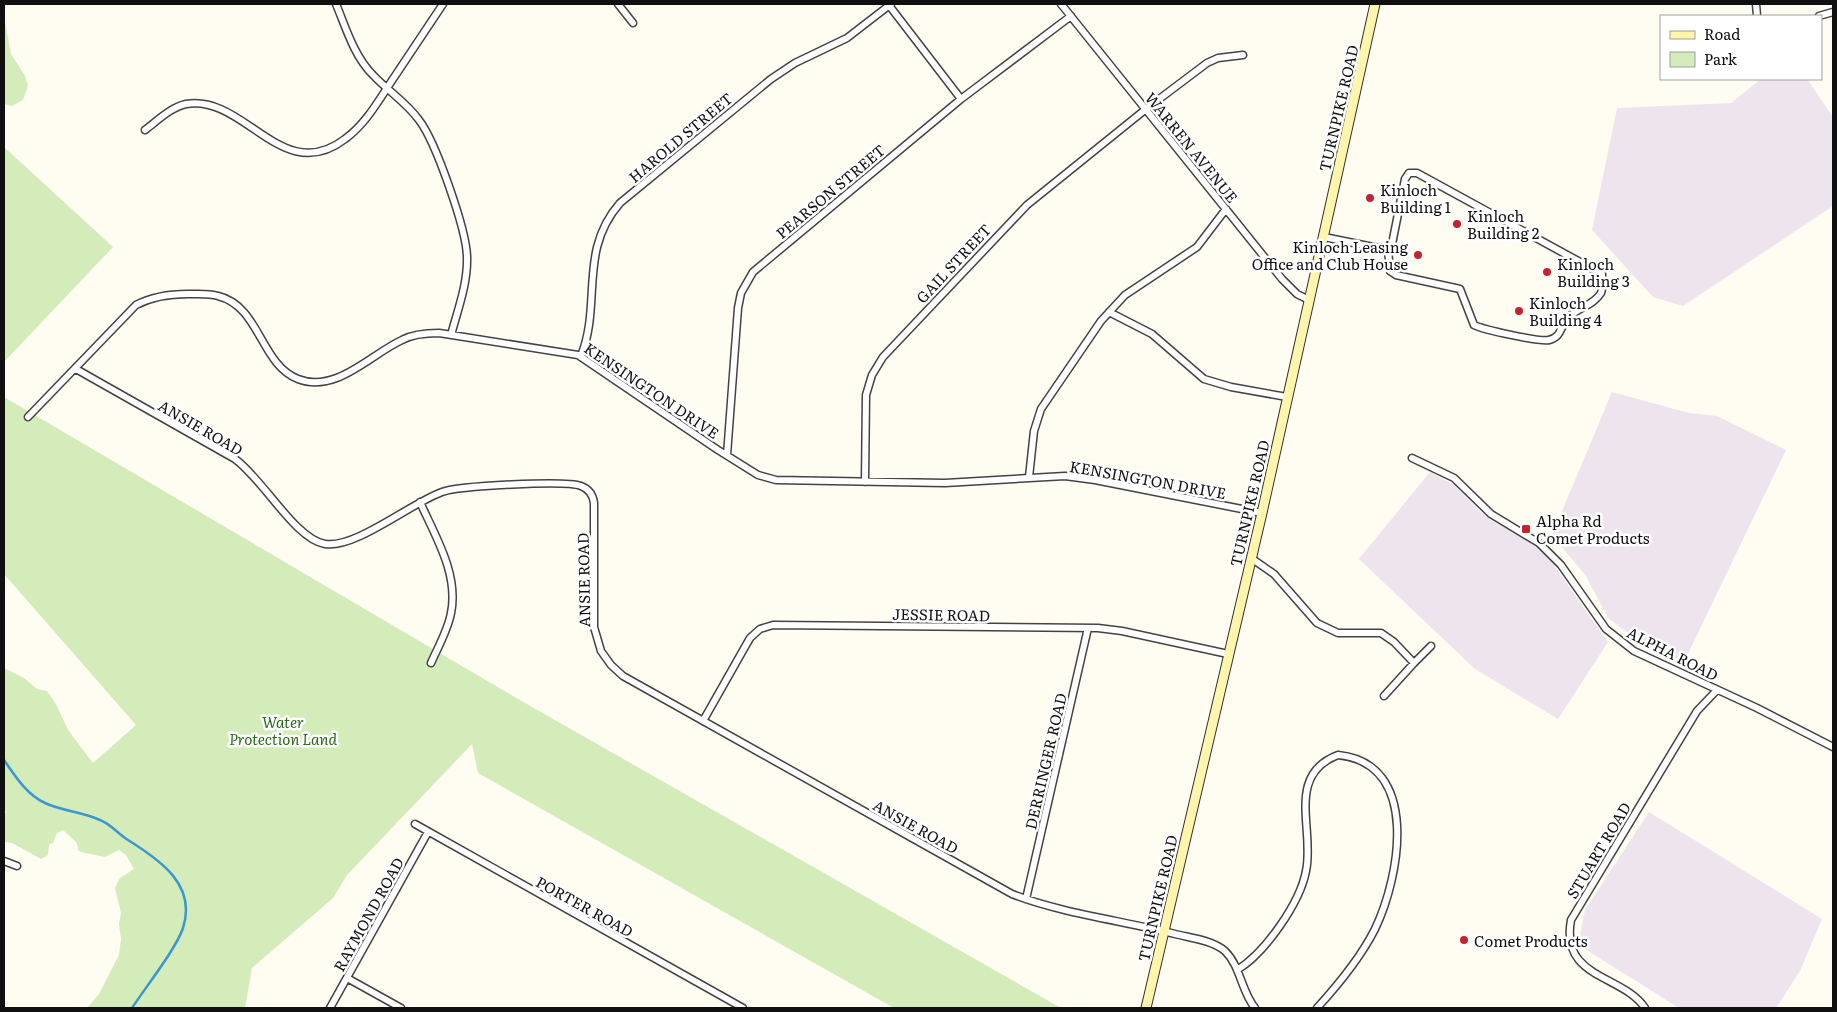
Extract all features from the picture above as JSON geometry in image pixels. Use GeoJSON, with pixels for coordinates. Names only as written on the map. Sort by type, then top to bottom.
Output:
{"type":"FeatureCollection","features":[{"type":"Feature","properties":{"kind":"main road","name":"TURNPIKE ROAD"},"geometry":{"type":"LineString","coordinates":[[1146,1008],[1262,513],[1375,4]]}},
{"type":"Feature","properties":{"kind":"street"},"geometry":{"type":"LineString","coordinates":[[336,4],[364,64],[410,108],[428,134],[462,230],[467,250],[466,269],[452,335]]}},
{"type":"Feature","properties":{"kind":"street"},"geometry":{"type":"LineString","coordinates":[[144,130],[183,105],[202,104],[221,110],[290,150],[304,153],[331,148],[347,138],[366,118],[443,4]]}},
{"type":"Feature","properties":{"kind":"street"},"geometry":{"type":"LineString","coordinates":[[618,4],[633,23]]}},
{"type":"Feature","properties":{"kind":"street"},"geometry":{"type":"LineString","coordinates":[[889,4],[961,99]]}},
{"type":"Feature","properties":{"kind":"street","name":"HAROLD STREET"},"geometry":{"type":"LineString","coordinates":[[581,356],[587,333],[598,239],[608,217],[620,203],[776,75],[795,63],[847,38],[889,4]]}},
{"type":"Feature","properties":{"kind":"street","name":"WARREN AVENUE"},"geometry":{"type":"LineString","coordinates":[[1061,4],[1290,288],[1309,300]]}},
{"type":"Feature","properties":{"kind":"street","name":"PEARSON STREET"},"geometry":{"type":"LineString","coordinates":[[727,455],[738,308],[741,293],[746,282],[761,265],[961,99],[1071,16]]}},
{"type":"Feature","properties":{"kind":"street","name":"GAIL STREET"},"geometry":{"type":"LineString","coordinates":[[865,482],[866,395],[872,375],[883,357],[1023,210],[1146,109],[1212,60],[1243,55]]}},
{"type":"Feature","properties":{"kind":"street"},"geometry":{"type":"LineString","coordinates":[[1417,173],[1602,274],[1602,291],[1594,303],[1578,310],[1567,319],[1559,335],[1548,341],[1485,330],[1474,325],[1460,289],[1396,275],[1390,271],[1388,250],[1391,249],[1405,179],[1409,174],[1417,173]]}},
{"type":"Feature","properties":{"kind":"street"},"geometry":{"type":"LineString","coordinates":[[1029,477],[1034,431],[1041,409],[1109,312],[1130,292],[1191,252],[1226,209]]}},
{"type":"Feature","properties":{"kind":"street"},"geometry":{"type":"LineString","coordinates":[[1324,237],[1388,250]]}},
{"type":"Feature","properties":{"kind":"street","name":"KENSINGTON DRIVE"},"geometry":{"type":"LineString","coordinates":[[28,417],[76,369],[136,304],[150,298],[174,294],[211,294],[230,300],[248,318],[275,362],[293,376],[310,382],[344,374],[407,337],[432,333],[571,352],[581,356],[727,455],[758,474],[776,480],[946,482],[1065,476],[1095,480],[1262,513]]}},
{"type":"Feature","properties":{"kind":"street"},"geometry":{"type":"LineString","coordinates":[[1109,312],[1152,334],[1204,379],[1231,388],[1287,397]]}},
{"type":"Feature","properties":{"kind":"street","name":"ANSIE ROAD"},"geometry":{"type":"LineString","coordinates":[[76,369],[242,464],[303,533],[320,542],[334,544],[348,541],[420,502],[440,493],[462,487],[574,484],[586,489],[594,503],[594,627],[601,651],[623,676],[995,885],[1026,899],[1218,946],[1230,957],[1237,970],[1245,994],[1254,1008]]}},
{"type":"Feature","properties":{"kind":"street","name":"ALPHA ROAD"},"geometry":{"type":"LineString","coordinates":[[1412,458],[1454,478],[1491,514],[1539,543],[1561,565],[1606,629],[1634,651],[1833,747]]}},
{"type":"Feature","properties":{"kind":"street"},"geometry":{"type":"LineString","coordinates":[[420,502],[448,567],[452,587],[451,614],[431,663]]}},
{"type":"Feature","properties":{"kind":"street"},"geometry":{"type":"LineString","coordinates":[[1251,558],[1271,571],[1317,623],[1338,633],[1376,632],[1383,634],[1414,663]]}},
{"type":"Feature","properties":{"kind":"street","name":"JESSIE ROAD"},"geometry":{"type":"LineString","coordinates":[[703,720],[750,638],[758,630],[768,626],[1088,628],[1122,631],[1228,654]]}},
{"type":"Feature","properties":{"kind":"street","name":"DERRINGER ROAD"},"geometry":{"type":"LineString","coordinates":[[1026,899],[1088,628]]}},
{"type":"Feature","properties":{"kind":"street"},"geometry":{"type":"LineString","coordinates":[[1384,696],[1431,646]]}},
{"type":"Feature","properties":{"kind":"street","name":"STUART ROAD"},"geometry":{"type":"LineString","coordinates":[[1645,1008],[1631,996],[1591,971],[1578,959],[1568,933],[1571,920],[1697,711],[1717,690]]}},
{"type":"Feature","properties":{"kind":"street"},"geometry":{"type":"LineString","coordinates":[[1237,970],[1255,956],[1287,913],[1301,888],[1307,863],[1307,785],[1312,775],[1323,763],[1338,755],[1365,761],[1380,774],[1394,806],[1397,836],[1390,885],[1372,935],[1317,1008]]}},
{"type":"Feature","properties":{"kind":"street","name":"PORTER ROAD"},"geometry":{"type":"LineString","coordinates":[[415,824],[744,1008]]}},
{"type":"Feature","properties":{"kind":"street","name":"RAYMOND ROAD"},"geometry":{"type":"LineString","coordinates":[[330,1008],[428,832]]}},
{"type":"Feature","properties":{"kind":"street"},"geometry":{"type":"LineString","coordinates":[[4,861],[18,866]]}},
{"type":"Feature","properties":{"kind":"street"},"geometry":{"type":"LineString","coordinates":[[347,978],[401,1008]]}},
{"type":"Feature","properties":{"kind":"shaded area"},"geometry":{"type":"Polygon","coordinates":[[[1760,80],[1808,80],[1833,117],[1833,206],[1683,306],[1653,297],[1592,230],[1617,108],[1731,103],[1760,80]]]}},
{"type":"Feature","properties":{"kind":"shaded area"},"geometry":{"type":"Polygon","coordinates":[[[1612,392],[1689,413],[1717,416],[1786,450],[1684,662],[1636,639],[1608,618],[1586,576],[1552,535],[1612,392]]]}},
{"type":"Feature","properties":{"kind":"shaded area"},"geometry":{"type":"Polygon","coordinates":[[[1430,472],[1454,485],[1482,513],[1533,544],[1551,561],[1608,642],[1558,719],[1475,669],[1359,559],[1430,472]]]}},
{"type":"Feature","properties":{"kind":"shaded area"},"geometry":{"type":"Polygon","coordinates":[[[1649,812],[1822,919],[1800,971],[1776,1008],[1679,1008],[1585,949],[1580,934],[1585,910],[1649,812]]]}},
{"type":"Feature","properties":{"kind":"green space"},"geometry":{"type":"Polygon","coordinates":[[[4,16],[11,54],[25,76],[28,86],[23,100],[12,106],[4,104],[4,16]]]}},
{"type":"Feature","properties":{"kind":"green space"},"geometry":{"type":"Polygon","coordinates":[[[4,147],[113,247],[4,362],[4,147]]]}},
{"type":"Feature","properties":{"kind":"green space","name":"Water Protection Land"},"geometry":{"type":"Polygon","coordinates":[[[4,397],[518,699],[1061,1008],[894,1008],[478,773],[472,744],[347,875],[333,898],[252,968],[245,1008],[87,1008],[99,994],[119,955],[121,913],[115,888],[120,878],[134,869],[126,855],[119,850],[105,857],[81,852],[78,850],[77,843],[63,830],[57,833],[53,843],[49,844],[48,855],[41,859],[12,843],[4,842],[4,815],[6,812],[4,808],[4,668],[24,678],[37,689],[47,691],[56,704],[68,730],[93,763],[136,725],[4,574],[4,397]]]}},
{"type":"Feature","properties":{"kind":"waterway"},"geometry":{"type":"LineString","coordinates":[[4,760],[22,784],[39,800],[52,806],[93,817],[108,824],[124,838],[163,865],[173,875],[180,887],[185,899],[186,913],[183,928],[167,957],[132,1008]]}},
{"type":"Feature","properties":{"kind":"place","name":"Kinloch Building 1"},"geometry":{"type":"Point","coordinates":[1370,198]}},
{"type":"Feature","properties":{"kind":"place","name":"Kinloch Building 2"},"geometry":{"type":"Point","coordinates":[1457,224]}},
{"type":"Feature","properties":{"kind":"place","name":"Kinloch Leasing Office and Club House"},"geometry":{"type":"Point","coordinates":[1418,255]}},
{"type":"Feature","properties":{"kind":"place","name":"Kinloch Building 3"},"geometry":{"type":"Point","coordinates":[1547,272]}},
{"type":"Feature","properties":{"kind":"place","name":"Kinloch Building 4"},"geometry":{"type":"Point","coordinates":[1519,311]}},
{"type":"Feature","properties":{"kind":"place","name":"Alpha Rd Comet Products"},"geometry":{"type":"Point","coordinates":[1526,529]}},
{"type":"Feature","properties":{"kind":"place","name":"Comet Products"},"geometry":{"type":"Point","coordinates":[1464,940]}}]}
